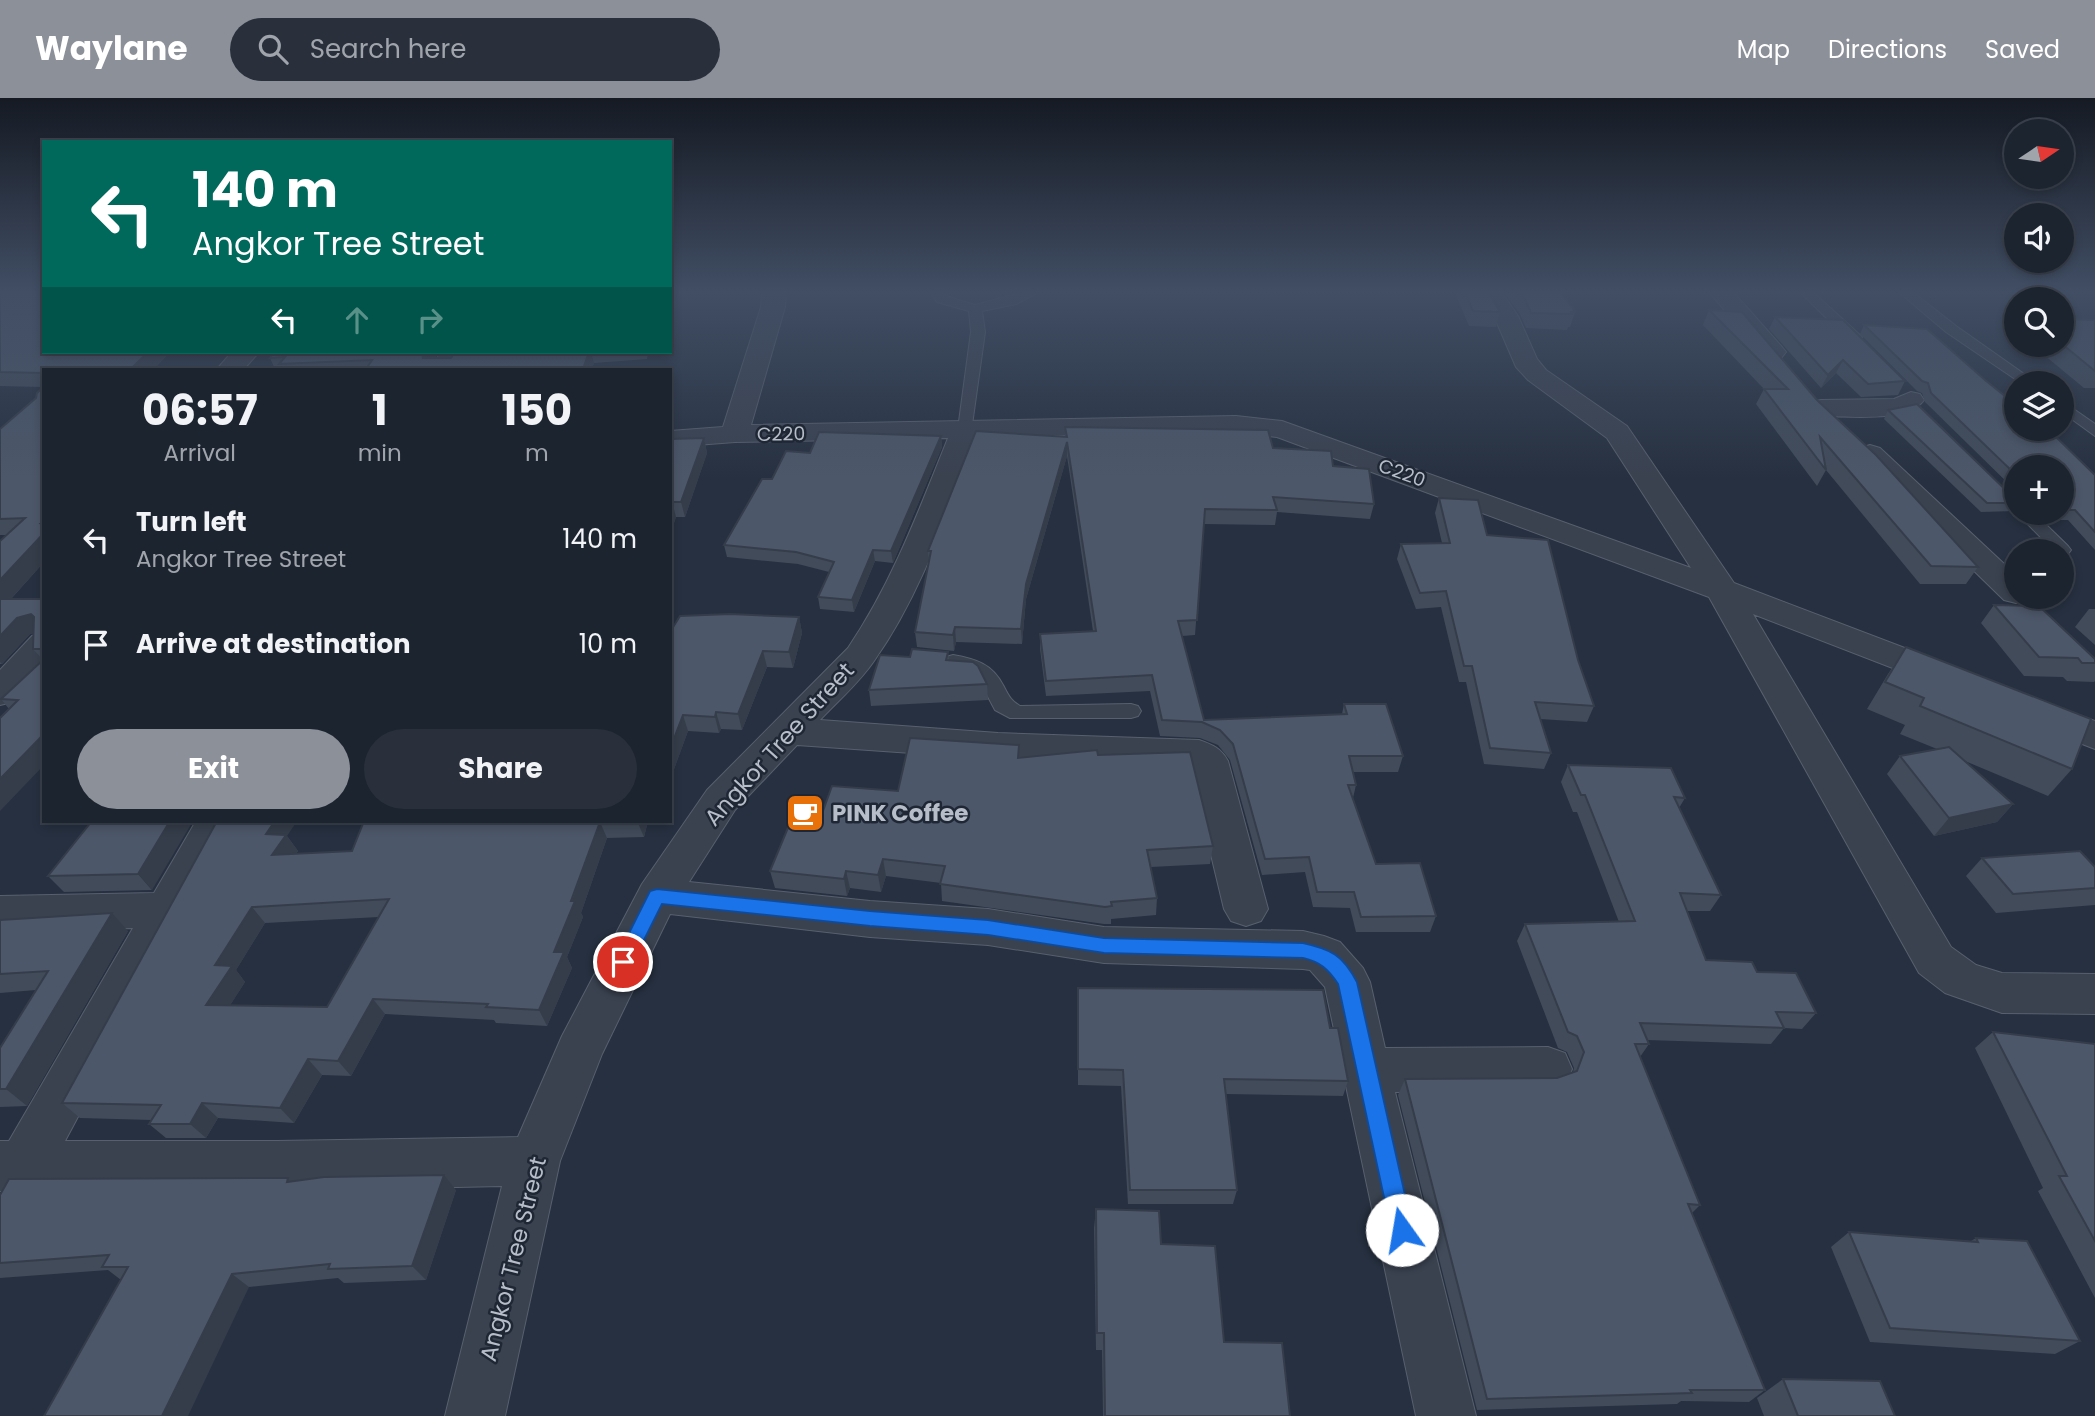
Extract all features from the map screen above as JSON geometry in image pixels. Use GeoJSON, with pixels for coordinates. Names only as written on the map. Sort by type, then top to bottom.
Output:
{"type":"FeatureCollection","features":[{"type":"Feature","properties":{"kind":"street"},"geometry":{"type":"LineString","coordinates":[[231,368],[244,355]]}},
{"type":"Feature","properties":{"kind":"street"},"geometry":{"type":"LineString","coordinates":[[734,434],[758,355]]}},
{"type":"Feature","properties":{"kind":"street"},"geometry":{"type":"LineString","coordinates":[[1522,355],[1537,375],[1617,432],[1722,590],[1935,960],[1961,979],[2002,993],[2095,994]]}},
{"type":"Feature","properties":{"kind":"street"},"geometry":{"type":"LineString","coordinates":[[1775,355],[1807,391],[2004,582]]}},
{"type":"Feature","properties":{"kind":"street"},"geometry":{"type":"LineString","coordinates":[[1807,391],[1894,407],[1906,405],[1910,398]]}},
{"type":"Feature","properties":{"kind":"street","name":"C220"},"geometry":{"type":"LineString","coordinates":[[672,439],[734,434],[1236,424],[1282,429],[1722,590],[2095,736]]}},
{"type":"Feature","properties":{"kind":"street","name":"Angkor Tree Street"},"geometry":{"type":"LineString","coordinates":[[475,1416],[534,1161],[579,1051],[657,896],[721,800],[788,731],[872,656],[877,633],[897,595],[966,429]]}},
{"type":"Feature","properties":{"kind":"street"},"geometry":{"type":"LineString","coordinates":[[0,693],[42,646]]}},
{"type":"Feature","properties":{"kind":"street"},"geometry":{"type":"LineString","coordinates":[[788,731],[998,746],[1199,754],[1209,761],[1246,909]]}},
{"type":"Feature","properties":{"kind":"street"},"geometry":{"type":"LineString","coordinates":[[12,1166],[215,823]]}},
{"type":"Feature","properties":{"kind":"street"},"geometry":{"type":"LineString","coordinates":[[657,896],[870,919],[988,927],[1104,946],[1303,950],[1324,956],[1337,967],[1347,982],[1446,1416]]}},
{"type":"Feature","properties":{"kind":"street"},"geometry":{"type":"LineString","coordinates":[[0,914],[165,910]]}},
{"type":"Feature","properties":{"kind":"street"},"geometry":{"type":"LineString","coordinates":[[1365,1070],[1548,1069]]}},
{"type":"Feature","properties":{"kind":"street"},"geometry":{"type":"LineString","coordinates":[[12,1166],[278,1166],[534,1161]]}},
{"type":"Feature","properties":{"kind":"lane"},"geometry":{"type":"LineString","coordinates":[[966,429],[974,355]]}},
{"type":"Feature","properties":{"kind":"lane"},"geometry":{"type":"LineString","coordinates":[[1988,355],[2012,371]]}},
{"type":"Feature","properties":{"kind":"lane"},"geometry":{"type":"LineString","coordinates":[[2074,414],[2095,431]]}},
{"type":"Feature","properties":{"kind":"lane"},"geometry":{"type":"LineString","coordinates":[[2037,525],[2051,539]]}},
{"type":"Feature","properties":{"kind":"lane"},"geometry":{"type":"LineString","coordinates":[[935,659],[974,664],[990,677],[1002,705],[1017,713],[1131,712]]}},
{"type":"Feature","properties":{"kind":"building"},"geometry":{"type":"Polygon","coordinates":[[[0,355],[145,355],[132,368],[42,368],[42,373],[0,372],[0,355]]]}},
{"type":"Feature","properties":{"kind":"building"},"geometry":{"type":"Polygon","coordinates":[[[272,355],[422,355],[423,358],[451,358],[453,355],[588,355],[583,368],[367,368],[372,360],[279,364],[285,357],[270,358],[272,355]]]}},
{"type":"Feature","properties":{"kind":"building"},"geometry":{"type":"Polygon","coordinates":[[[1754,355],[1778,355],[1817,400],[1876,455],[1978,567],[1931,566],[1820,437],[1826,470],[1764,389],[1788,389],[1754,355]]]}},
{"type":"Feature","properties":{"kind":"building"},"geometry":{"type":"Polygon","coordinates":[[[1809,355],[1878,355],[1905,381],[1868,384],[1843,360],[1828,375],[1809,355]]]}},
{"type":"Feature","properties":{"kind":"building"},"geometry":{"type":"Polygon","coordinates":[[[1895,355],[1956,355],[2004,395],[2004,441],[2060,441],[2095,475],[2095,532],[2074,510],[2074,455],[2004,455],[2004,463],[1931,393],[1928,383],[1922,381],[1895,355]]]}},
{"type":"Feature","properties":{"kind":"building"},"geometry":{"type":"Polygon","coordinates":[[[2075,355],[2095,355],[2095,371],[2075,355]]]}},
{"type":"Feature","properties":{"kind":"building"},"geometry":{"type":"Polygon","coordinates":[[[42,388],[42,535],[0,580],[0,541],[25,518],[0,519],[0,429],[36,398],[42,388]]]}},
{"type":"Feature","properties":{"kind":"building"},"geometry":{"type":"Polygon","coordinates":[[[1917,404],[2004,488],[2004,503],[1987,503],[1888,410],[1917,404]]]}},
{"type":"Feature","properties":{"kind":"building"},"geometry":{"type":"Polygon","coordinates":[[[1065,427],[1268,430],[1273,448],[1331,451],[1333,466],[1369,469],[1374,504],[1273,497],[1277,510],[1205,509],[1197,620],[1178,621],[1204,720],[1347,714],[1344,704],[1386,704],[1403,756],[1349,756],[1356,785],[1348,785],[1376,864],[1420,863],[1436,916],[1361,917],[1354,892],[1317,892],[1309,857],[1265,859],[1233,744],[1220,730],[1202,722],[1162,720],[1152,675],[1046,681],[1040,634],[1096,631],[1067,442],[1026,584],[1021,629],[955,627],[953,635],[915,632],[931,551],[928,551],[976,431],[1067,437],[1065,427]]]}},
{"type":"Feature","properties":{"kind":"building"},"geometry":{"type":"Polygon","coordinates":[[[819,432],[941,436],[891,551],[873,550],[852,600],[818,597],[834,562],[796,552],[724,545],[762,479],[772,479],[786,451],[810,453],[819,432]]]}},
{"type":"Feature","properties":{"kind":"building"},"geometry":{"type":"Polygon","coordinates":[[[704,438],[681,502],[672,502],[672,439],[704,438]]]}},
{"type":"Feature","properties":{"kind":"building"},"geometry":{"type":"Polygon","coordinates":[[[1439,498],[1478,500],[1487,535],[1548,540],[1578,660],[1594,706],[1535,702],[1551,753],[1490,748],[1472,666],[1464,666],[1446,591],[1420,593],[1401,544],[1450,543],[1439,498]]]}},
{"type":"Feature","properties":{"kind":"building"},"geometry":{"type":"Polygon","coordinates":[[[0,599],[42,599],[42,649],[33,649],[34,617],[31,614],[17,618],[0,636],[0,599]]]}},
{"type":"Feature","properties":{"kind":"building"},"geometry":{"type":"Polygon","coordinates":[[[1994,605],[2004,605],[2004,609],[2042,609],[2095,659],[2095,663],[2082,663],[2078,658],[2039,657],[1994,605]]]}},
{"type":"Feature","properties":{"kind":"building"},"geometry":{"type":"Polygon","coordinates":[[[730,614],[799,617],[789,652],[763,651],[738,714],[716,712],[715,717],[683,715],[672,744],[672,629],[680,616],[730,614]]]}},
{"type":"Feature","properties":{"kind":"building"},"geometry":{"type":"Polygon","coordinates":[[[1906,647],[2091,719],[2072,769],[1920,706],[1924,698],[1885,682],[1906,647]]]}},
{"type":"Feature","properties":{"kind":"building"},"geometry":{"type":"Polygon","coordinates":[[[912,649],[948,652],[946,660],[973,662],[987,684],[869,690],[880,655],[910,657],[912,649]]]}},
{"type":"Feature","properties":{"kind":"building"},"geometry":{"type":"Polygon","coordinates":[[[42,661],[42,736],[0,779],[0,718],[18,700],[1,699],[42,661]]]}},
{"type":"Feature","properties":{"kind":"building"},"geometry":{"type":"Polygon","coordinates":[[[910,738],[1019,745],[1018,758],[1097,750],[1098,755],[1190,752],[1213,846],[1147,850],[1157,898],[1111,902],[1112,906],[1105,907],[940,884],[945,866],[883,859],[878,875],[846,871],[844,879],[770,871],[792,818],[819,822],[832,786],[898,791],[910,738]]]}},
{"type":"Feature","properties":{"kind":"building"},"geometry":{"type":"Polygon","coordinates":[[[1949,747],[2013,804],[1949,818],[1900,756],[1949,747]]]}},
{"type":"Feature","properties":{"kind":"building"},"geometry":{"type":"Polygon","coordinates":[[[1568,765],[1671,768],[1685,798],[1674,797],[1721,895],[1680,893],[1706,960],[1752,962],[1757,972],[1796,973],[1816,1013],[1776,1012],[1784,1028],[1640,1023],[1649,1044],[1635,1044],[1700,1205],[1688,1204],[1765,1390],[1690,1390],[1692,1393],[1487,1399],[1405,1079],[1557,1078],[1577,1071],[1584,1052],[1577,1036],[1568,1032],[1525,924],[1635,921],[1585,795],[1581,795],[1568,765]]]}},
{"type":"Feature","properties":{"kind":"building"},"geometry":{"type":"Polygon","coordinates":[[[90,823],[169,823],[138,874],[48,876],[90,823]]]}},
{"type":"Feature","properties":{"kind":"building"},"geometry":{"type":"Polygon","coordinates":[[[216,823],[274,823],[266,834],[286,835],[272,855],[352,851],[363,823],[600,823],[571,901],[575,901],[554,952],[564,952],[539,1010],[486,1007],[488,1004],[373,999],[338,1061],[308,1059],[280,1108],[202,1103],[190,1124],[149,1124],[161,1105],[62,1103],[216,823]],[[389,899],[252,907],[215,965],[232,966],[206,1005],[327,1007],[389,899]]]}},
{"type":"Feature","properties":{"kind":"building"},"geometry":{"type":"Polygon","coordinates":[[[2080,851],[2095,867],[2095,888],[2013,894],[1982,858],[2080,851]]]}},
{"type":"Feature","properties":{"kind":"building"},"geometry":{"type":"Polygon","coordinates":[[[112,913],[6,1089],[0,1089],[0,1048],[48,971],[0,974],[0,920],[112,913]]]}},
{"type":"Feature","properties":{"kind":"building"},"geometry":{"type":"Polygon","coordinates":[[[1078,988],[1323,990],[1330,1028],[1338,1028],[1348,1081],[1224,1079],[1237,1190],[1130,1190],[1123,1070],[1078,1069],[1078,988]]]}},
{"type":"Feature","properties":{"kind":"building"},"geometry":{"type":"Polygon","coordinates":[[[1993,1032],[2095,1044],[2095,1241],[2059,1176],[2067,1176],[1993,1032]]]}},
{"type":"Feature","properties":{"kind":"building"},"geometry":{"type":"Polygon","coordinates":[[[444,1175],[412,1266],[328,1269],[330,1264],[232,1274],[162,1416],[44,1416],[128,1267],[102,1267],[109,1255],[0,1263],[0,1195],[9,1179],[288,1178],[287,1182],[324,1177],[444,1175]]]}},
{"type":"Feature","properties":{"kind":"building"},"geometry":{"type":"Polygon","coordinates":[[[1096,1209],[1159,1211],[1161,1244],[1215,1246],[1224,1342],[1282,1343],[1290,1416],[1105,1416],[1104,1333],[1097,1333],[1096,1209]]]}},
{"type":"Feature","properties":{"kind":"building"},"geometry":{"type":"Polygon","coordinates":[[[1849,1232],[1978,1242],[1976,1238],[2027,1241],[2080,1341],[1890,1328],[1849,1232]]]}},
{"type":"Feature","properties":{"kind":"building"},"geometry":{"type":"Polygon","coordinates":[[[1783,1379],[1880,1381],[1895,1416],[1798,1416],[1783,1379]]]}},
{"type":"Feature","properties":{"kind":"place","name":"PINK Coffee"},"geometry":{"type":"Point","coordinates":[805,813]}},
{"type":"Feature","properties":{"kind":"route"},"geometry":{"type":"LineString","coordinates":[[623,962],[657,896],[870,919],[988,927],[1104,946],[1303,950],[1324,956],[1337,967],[1347,982],[1402,1230]]}}]}
